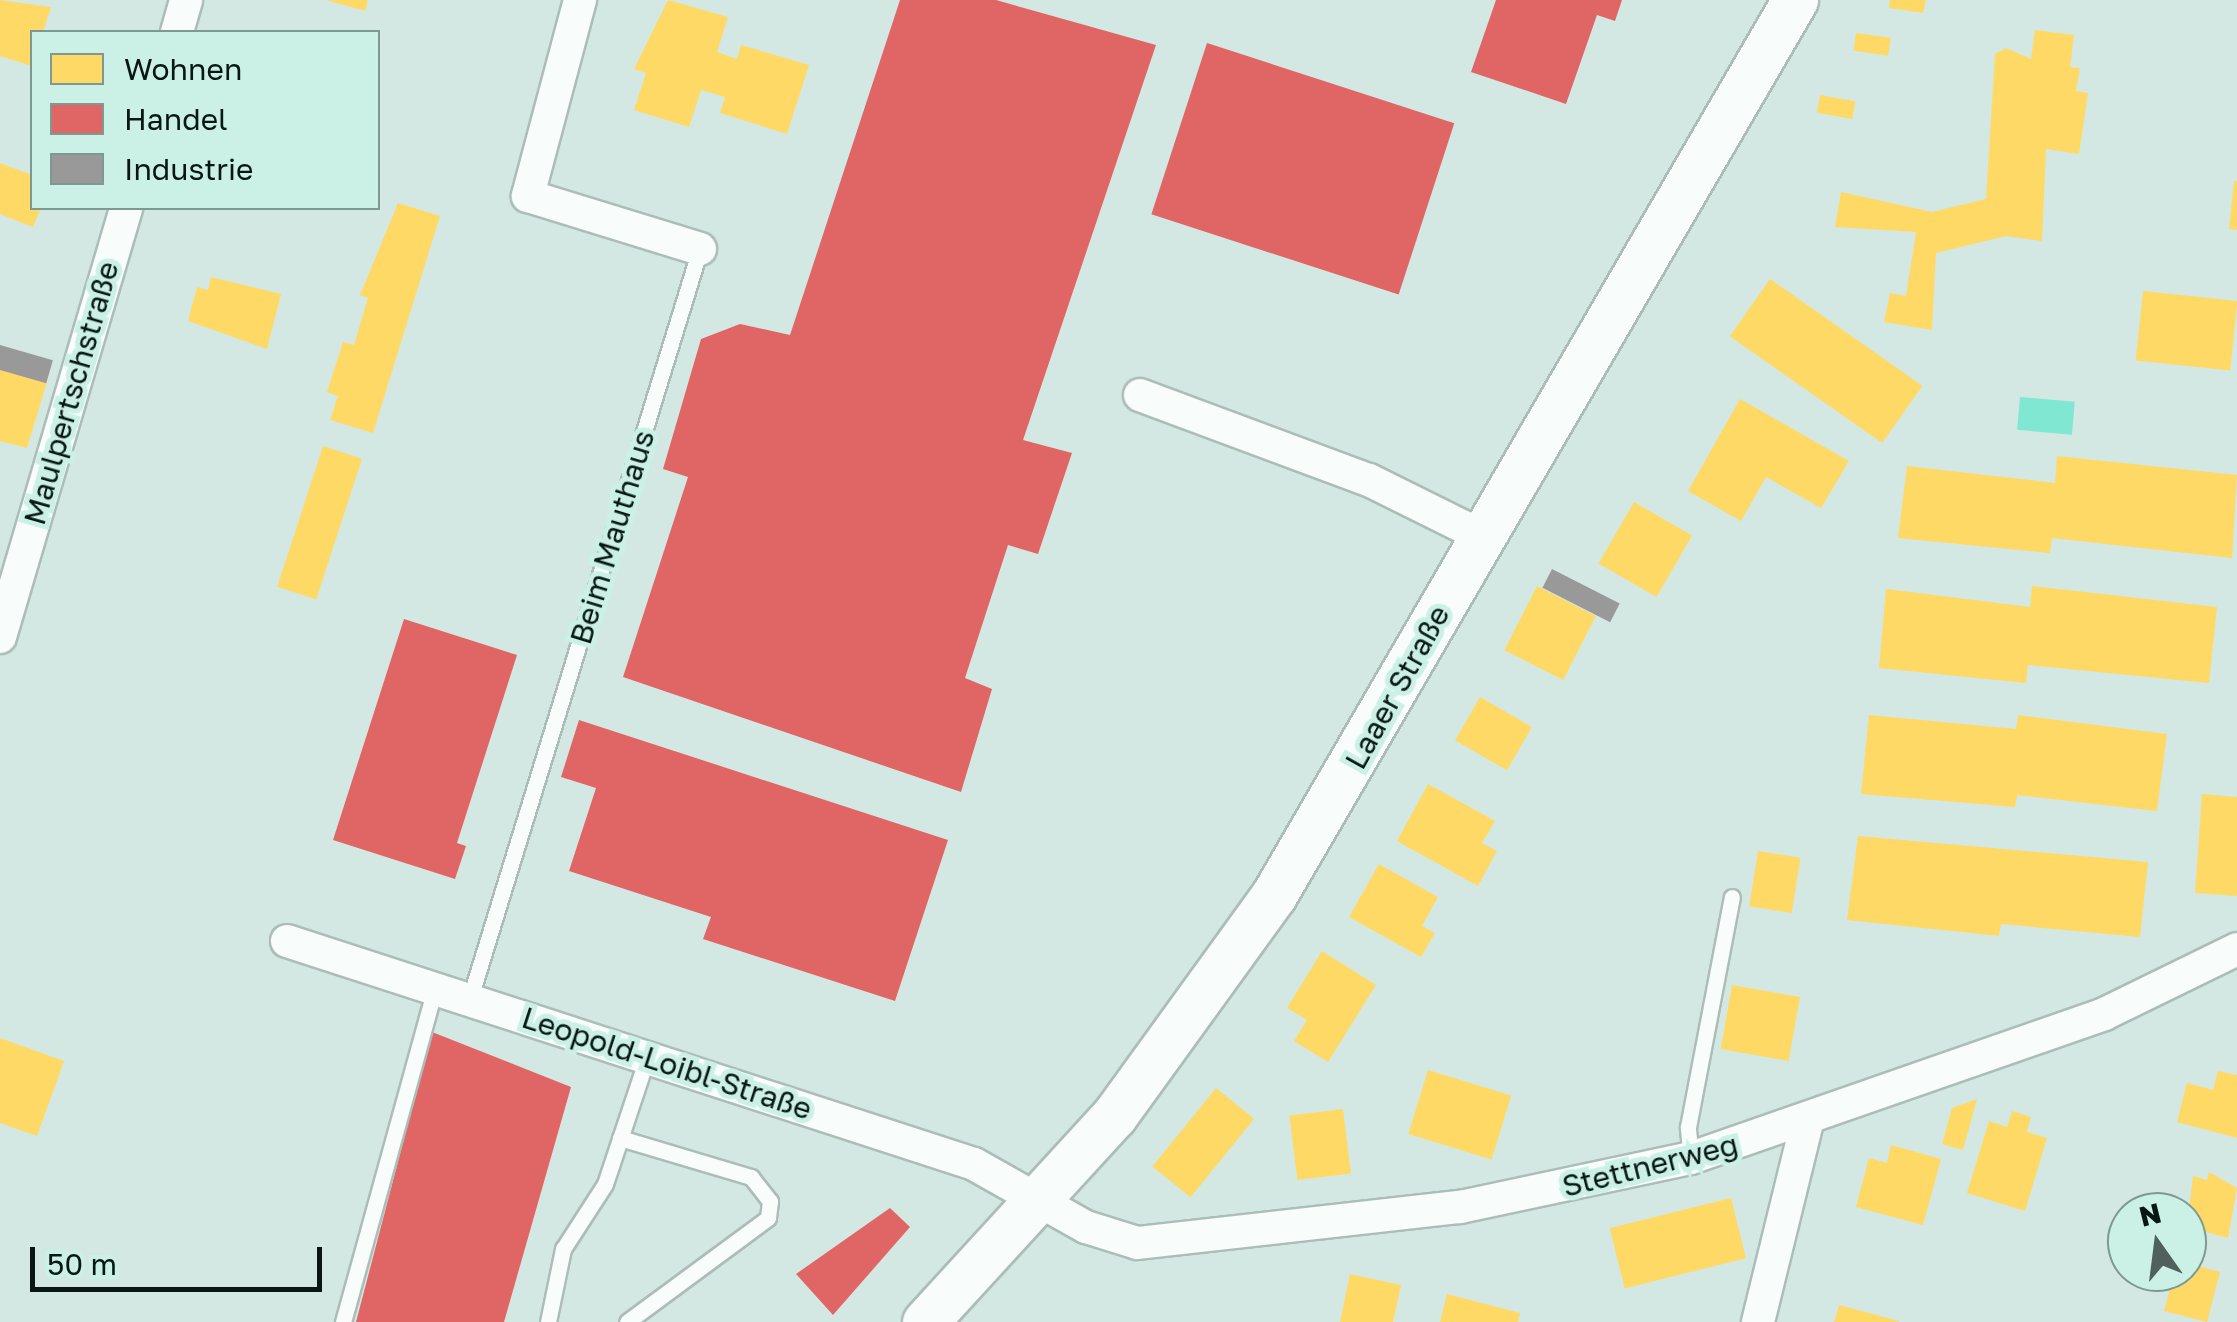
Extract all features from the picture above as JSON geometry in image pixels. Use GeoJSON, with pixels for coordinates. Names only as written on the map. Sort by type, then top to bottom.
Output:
{"type":"FeatureCollection","features":[{"type":"Feature","properties":{"kind":"street"},"geometry":{"type":"LineString","coordinates":[[178,30],[186,0]]}},
{"type":"Feature","properties":{"kind":"street","name":"Beim Mauthaus"},"geometry":{"type":"LineString","coordinates":[[580,0],[528,196],[700,249]]}},
{"type":"Feature","properties":{"kind":"street","name":"Laaer Straße"},"geometry":{"type":"LineString","coordinates":[[925,1322],[1038,1203],[1169,1047],[1274,895],[1796,0]]}},
{"type":"Feature","properties":{"kind":"street","name":"Maulpertschstraße"},"geometry":{"type":"LineString","coordinates":[[0,637],[125,210]]}},
{"type":"Feature","properties":{"kind":"street"},"geometry":{"type":"LineString","coordinates":[[1140,396],[1369,480],[1482,536]]}},
{"type":"Feature","properties":{"kind":"street","name":"Leopold-Loibl-Straße"},"geometry":{"type":"LineString","coordinates":[[288,941],[436,985],[974,1164],[1038,1203]]}},
{"type":"Feature","properties":{"kind":"street","name":"Stettnerweg"},"geometry":{"type":"LineString","coordinates":[[1038,1203],[1136,1242],[1460,1208],[1691,1158],[1807,1122],[2104,1014],[2237,949]]}},
{"type":"Feature","properties":{"kind":"street"},"geometry":{"type":"LineString","coordinates":[[1758,1322],[1807,1122]]}},
{"type":"Feature","properties":{"kind":"lane","name":"Beim Mauthaus"},"geometry":{"type":"LineString","coordinates":[[470,998],[700,249]]}},
{"type":"Feature","properties":{"kind":"lane"},"geometry":{"type":"LineString","coordinates":[[1691,1158],[1688,1127],[1732,897]]}},
{"type":"Feature","properties":{"kind":"lane"},"geometry":{"type":"LineString","coordinates":[[343,1322],[436,985]]}},
{"type":"Feature","properties":{"kind":"lane"},"geometry":{"type":"LineString","coordinates":[[548,1322],[563,1249],[605,1184],[647,1058]]}},
{"type":"Feature","properties":{"kind":"lane"},"geometry":{"type":"LineString","coordinates":[[620,1138],[752,1176],[770,1201],[768,1218],[627,1322]]}},
{"type":"Feature","properties":{"kind":"shaded area"},"geometry":{"type":"Polygon","coordinates":[[[2020,397],[2075,402],[2072,435],[2017,430],[2020,397]]]}},
{"type":"Feature","properties":{"kind":"building: Wohnen"},"geometry":{"type":"Polygon","coordinates":[[[0,0],[51,7],[44,30],[30,30],[30,65],[0,56],[0,0]]]}},
{"type":"Feature","properties":{"kind":"building: Wohnen"},"geometry":{"type":"Polygon","coordinates":[[[326,0],[368,0],[365,11],[326,0]]]}},
{"type":"Feature","properties":{"kind":"building: Wohnen"},"geometry":{"type":"Polygon","coordinates":[[[668,0],[728,17],[717,52],[737,59],[741,45],[809,65],[787,134],[720,113],[725,97],[701,90],[689,127],[634,110],[646,73],[634,69],[668,0]]]}},
{"type":"Feature","properties":{"kind":"building: Wohnen"},"geometry":{"type":"Polygon","coordinates":[[[1890,0],[1926,0],[1923,13],[1889,8],[1890,0]]]}},
{"type":"Feature","properties":{"kind":"building: Wohnen"},"geometry":{"type":"Polygon","coordinates":[[[2035,30],[2074,35],[2070,67],[2080,68],[2076,91],[2088,93],[2079,154],[2046,149],[2042,241],[2006,236],[1936,253],[1932,330],[1884,322],[1890,293],[1906,296],[1916,232],[1835,227],[1841,192],[1932,212],[1986,199],[1995,54],[2006,48],[2031,59],[2035,30]]]}},
{"type":"Feature","properties":{"kind":"building: Wohnen"},"geometry":{"type":"Polygon","coordinates":[[[1856,33],[1891,38],[1888,56],[1853,51],[1856,33]]]}},
{"type":"Feature","properties":{"kind":"building: Wohnen"},"geometry":{"type":"Polygon","coordinates":[[[1820,95],[1855,101],[1852,119],[1817,113],[1820,95]]]}},
{"type":"Feature","properties":{"kind":"building: Wohnen"},"geometry":{"type":"Polygon","coordinates":[[[0,163],[30,174],[30,210],[40,210],[33,227],[0,214],[0,163]]]}},
{"type":"Feature","properties":{"kind":"building: Wohnen"},"geometry":{"type":"Polygon","coordinates":[[[2237,181],[2237,230],[2229,229],[2237,181]]]}},
{"type":"Feature","properties":{"kind":"building: Wohnen"},"geometry":{"type":"Polygon","coordinates":[[[398,203],[440,216],[373,433],[330,420],[338,396],[327,392],[343,342],[354,345],[368,298],[360,295],[398,203]]]}},
{"type":"Feature","properties":{"kind":"building: Wohnen"},"geometry":{"type":"Polygon","coordinates":[[[211,277],[281,294],[267,349],[188,321],[197,287],[208,290],[211,277]]]}},
{"type":"Feature","properties":{"kind":"building: Wohnen"},"geometry":{"type":"Polygon","coordinates":[[[1770,279],[1922,386],[1882,443],[1730,336],[1770,279]]]}},
{"type":"Feature","properties":{"kind":"building: Wohnen"},"geometry":{"type":"Polygon","coordinates":[[[2143,291],[2237,301],[2230,371],[2136,361],[2143,291]]]}},
{"type":"Feature","properties":{"kind":"building: Wohnen"},"geometry":{"type":"Polygon","coordinates":[[[0,369],[47,382],[27,448],[0,441],[0,369]]]}},
{"type":"Feature","properties":{"kind":"building: Wohnen"},"geometry":{"type":"Polygon","coordinates":[[[1740,399],[1849,461],[1821,508],[1766,477],[1741,521],[1688,491],[1740,399]]]}},
{"type":"Feature","properties":{"kind":"building: Wohnen"},"geometry":{"type":"Polygon","coordinates":[[[323,446],[362,459],[316,599],[277,587],[323,446]]]}},
{"type":"Feature","properties":{"kind":"building: Wohnen"},"geometry":{"type":"Polygon","coordinates":[[[2057,456],[2237,475],[2232,558],[2052,538],[2050,553],[1898,538],[1907,466],[2055,483],[2057,456]]]}},
{"type":"Feature","properties":{"kind":"building: Wohnen"},"geometry":{"type":"Polygon","coordinates":[[[1634,502],[1692,535],[1657,597],[1598,563],[1634,502]]]}},
{"type":"Feature","properties":{"kind":"building: Wohnen"},"geometry":{"type":"Polygon","coordinates":[[[1537,586],[1596,616],[1563,680],[1504,650],[1537,586]]]}},
{"type":"Feature","properties":{"kind":"building: Wohnen"},"geometry":{"type":"Polygon","coordinates":[[[2032,586],[2217,607],[2209,683],[2028,665],[2026,683],[1879,668],[1886,589],[2030,607],[2032,586]]]}},
{"type":"Feature","properties":{"kind":"building: Wohnen"},"geometry":{"type":"Polygon","coordinates":[[[1480,697],[1532,727],[1507,770],[1455,740],[1480,697]]]}},
{"type":"Feature","properties":{"kind":"building: Wohnen"},"geometry":{"type":"Polygon","coordinates":[[[1869,715],[2016,729],[2018,715],[2167,734],[2157,811],[2017,795],[2015,807],[1861,794],[1869,715]]]}},
{"type":"Feature","properties":{"kind":"building: Wohnen"},"geometry":{"type":"Polygon","coordinates":[[[1428,784],[1495,821],[1482,843],[1497,851],[1478,886],[1397,841],[1428,784]]]}},
{"type":"Feature","properties":{"kind":"building: Wohnen"},"geometry":{"type":"Polygon","coordinates":[[[2202,794],[2237,797],[2237,896],[2195,893],[2202,794]]]}},
{"type":"Feature","properties":{"kind":"building: Wohnen"},"geometry":{"type":"Polygon","coordinates":[[[1858,836],[2148,862],[2140,937],[2001,924],[1999,936],[1847,920],[1858,836]]]}},
{"type":"Feature","properties":{"kind":"building: Wohnen"},"geometry":{"type":"Polygon","coordinates":[[[1758,851],[1800,858],[1792,913],[1749,906],[1758,851]]]}},
{"type":"Feature","properties":{"kind":"building: Wohnen"},"geometry":{"type":"Polygon","coordinates":[[[1379,864],[1438,897],[1422,926],[1435,933],[1421,957],[1349,917],[1379,864]]]}},
{"type":"Feature","properties":{"kind":"building: Wohnen"},"geometry":{"type":"Polygon","coordinates":[[[1322,951],[1376,985],[1328,1062],[1294,1041],[1307,1020],[1287,1008],[1322,951]]]}},
{"type":"Feature","properties":{"kind":"building: Wohnen"},"geometry":{"type":"Polygon","coordinates":[[[1732,985],[1800,997],[1789,1061],[1721,1049],[1732,985]]]}},
{"type":"Feature","properties":{"kind":"building: Wohnen"},"geometry":{"type":"Polygon","coordinates":[[[0,1038],[64,1061],[37,1136],[0,1123],[0,1038]]]}},
{"type":"Feature","properties":{"kind":"building: Wohnen"},"geometry":{"type":"Polygon","coordinates":[[[1428,1070],[1511,1095],[1492,1160],[1408,1134],[1428,1070]]]}},
{"type":"Feature","properties":{"kind":"building: Wohnen"},"geometry":{"type":"Polygon","coordinates":[[[2218,1071],[2237,1075],[2237,1138],[2177,1122],[2187,1083],[2213,1090],[2218,1071]]]}},
{"type":"Feature","properties":{"kind":"building: Wohnen"},"geometry":{"type":"Polygon","coordinates":[[[1216,1088],[1254,1119],[1191,1197],[1152,1166],[1216,1088]]]}},
{"type":"Feature","properties":{"kind":"building: Wohnen"},"geometry":{"type":"Polygon","coordinates":[[[1977,1099],[1963,1150],[1942,1144],[1952,1108],[1977,1099]]]}},
{"type":"Feature","properties":{"kind":"building: Wohnen"},"geometry":{"type":"Polygon","coordinates":[[[1343,1109],[1351,1174],[1297,1180],[1289,1116],[1343,1109]]]}},
{"type":"Feature","properties":{"kind":"building: Wohnen"},"geometry":{"type":"Polygon","coordinates":[[[2012,1111],[2031,1117],[2027,1132],[2047,1138],[2025,1211],[1967,1193],[1989,1121],[2007,1127],[2012,1111]]]}},
{"type":"Feature","properties":{"kind":"building: Wohnen"},"geometry":{"type":"Polygon","coordinates":[[[1891,1145],[1941,1159],[1923,1225],[1856,1207],[1869,1158],[1887,1163],[1891,1145]]]}},
{"type":"Feature","properties":{"kind":"building: Wohnen"},"geometry":{"type":"Polygon","coordinates":[[[2209,1172],[2237,1188],[2228,1238],[2207,1232],[2207,1192],[2191,1192],[2193,1176],[2207,1180],[2209,1172]]]}},
{"type":"Feature","properties":{"kind":"building: Wohnen"},"geometry":{"type":"Polygon","coordinates":[[[1731,1198],[1746,1258],[1625,1288],[1610,1228],[1731,1198]]]}},
{"type":"Feature","properties":{"kind":"building: Wohnen"},"geometry":{"type":"Polygon","coordinates":[[[2207,1268],[2220,1272],[2207,1322],[2164,1311],[2169,1292],[2207,1292],[2207,1268]]]}},
{"type":"Feature","properties":{"kind":"building: Wohnen"},"geometry":{"type":"Polygon","coordinates":[[[1350,1274],[1401,1285],[1393,1322],[1340,1322],[1350,1274]]]}},
{"type":"Feature","properties":{"kind":"building: Wohnen"},"geometry":{"type":"Polygon","coordinates":[[[1447,1294],[1520,1313],[1518,1322],[1440,1322],[1447,1294]]]}},
{"type":"Feature","properties":{"kind":"building: Wohnen"},"geometry":{"type":"Polygon","coordinates":[[[1839,1305],[1899,1321],[1899,1322],[1834,1322],[1839,1305]]]}},
{"type":"Feature","properties":{"kind":"building: Handel"},"geometry":{"type":"Polygon","coordinates":[[[900,0],[996,0],[1156,45],[1023,440],[1072,453],[1038,554],[1008,545],[965,678],[992,689],[961,792],[623,677],[688,477],[663,469],[701,339],[740,324],[790,335],[900,0]]]}},
{"type":"Feature","properties":{"kind":"building: Handel"},"geometry":{"type":"Polygon","coordinates":[[[1496,0],[1622,0],[1615,21],[1597,15],[1566,104],[1471,72],[1496,0]]]}},
{"type":"Feature","properties":{"kind":"building: Handel"},"geometry":{"type":"Polygon","coordinates":[[[1207,43],[1454,123],[1399,295],[1151,214],[1207,43]]]}},
{"type":"Feature","properties":{"kind":"building: Handel"},"geometry":{"type":"Polygon","coordinates":[[[404,619],[517,655],[457,843],[466,846],[455,879],[333,840],[404,619]]]}},
{"type":"Feature","properties":{"kind":"building: Handel"},"geometry":{"type":"Polygon","coordinates":[[[579,720],[948,840],[895,1001],[703,939],[711,917],[569,871],[596,788],[561,777],[579,720]]]}},
{"type":"Feature","properties":{"kind":"building: Handel"},"geometry":{"type":"Polygon","coordinates":[[[432,1032],[571,1087],[504,1322],[356,1322],[432,1032]]]}},
{"type":"Feature","properties":{"kind":"building: Handel"},"geometry":{"type":"Polygon","coordinates":[[[890,1208],[910,1227],[833,1315],[796,1274],[890,1208]]]}},
{"type":"Feature","properties":{"kind":"building: Industrie"},"geometry":{"type":"Polygon","coordinates":[[[0,345],[53,360],[46,383],[0,370],[0,345]]]}},
{"type":"Feature","properties":{"kind":"building: Industrie"},"geometry":{"type":"Polygon","coordinates":[[[1552,569],[1620,604],[1610,622],[1542,588],[1552,569]]]}}]}
